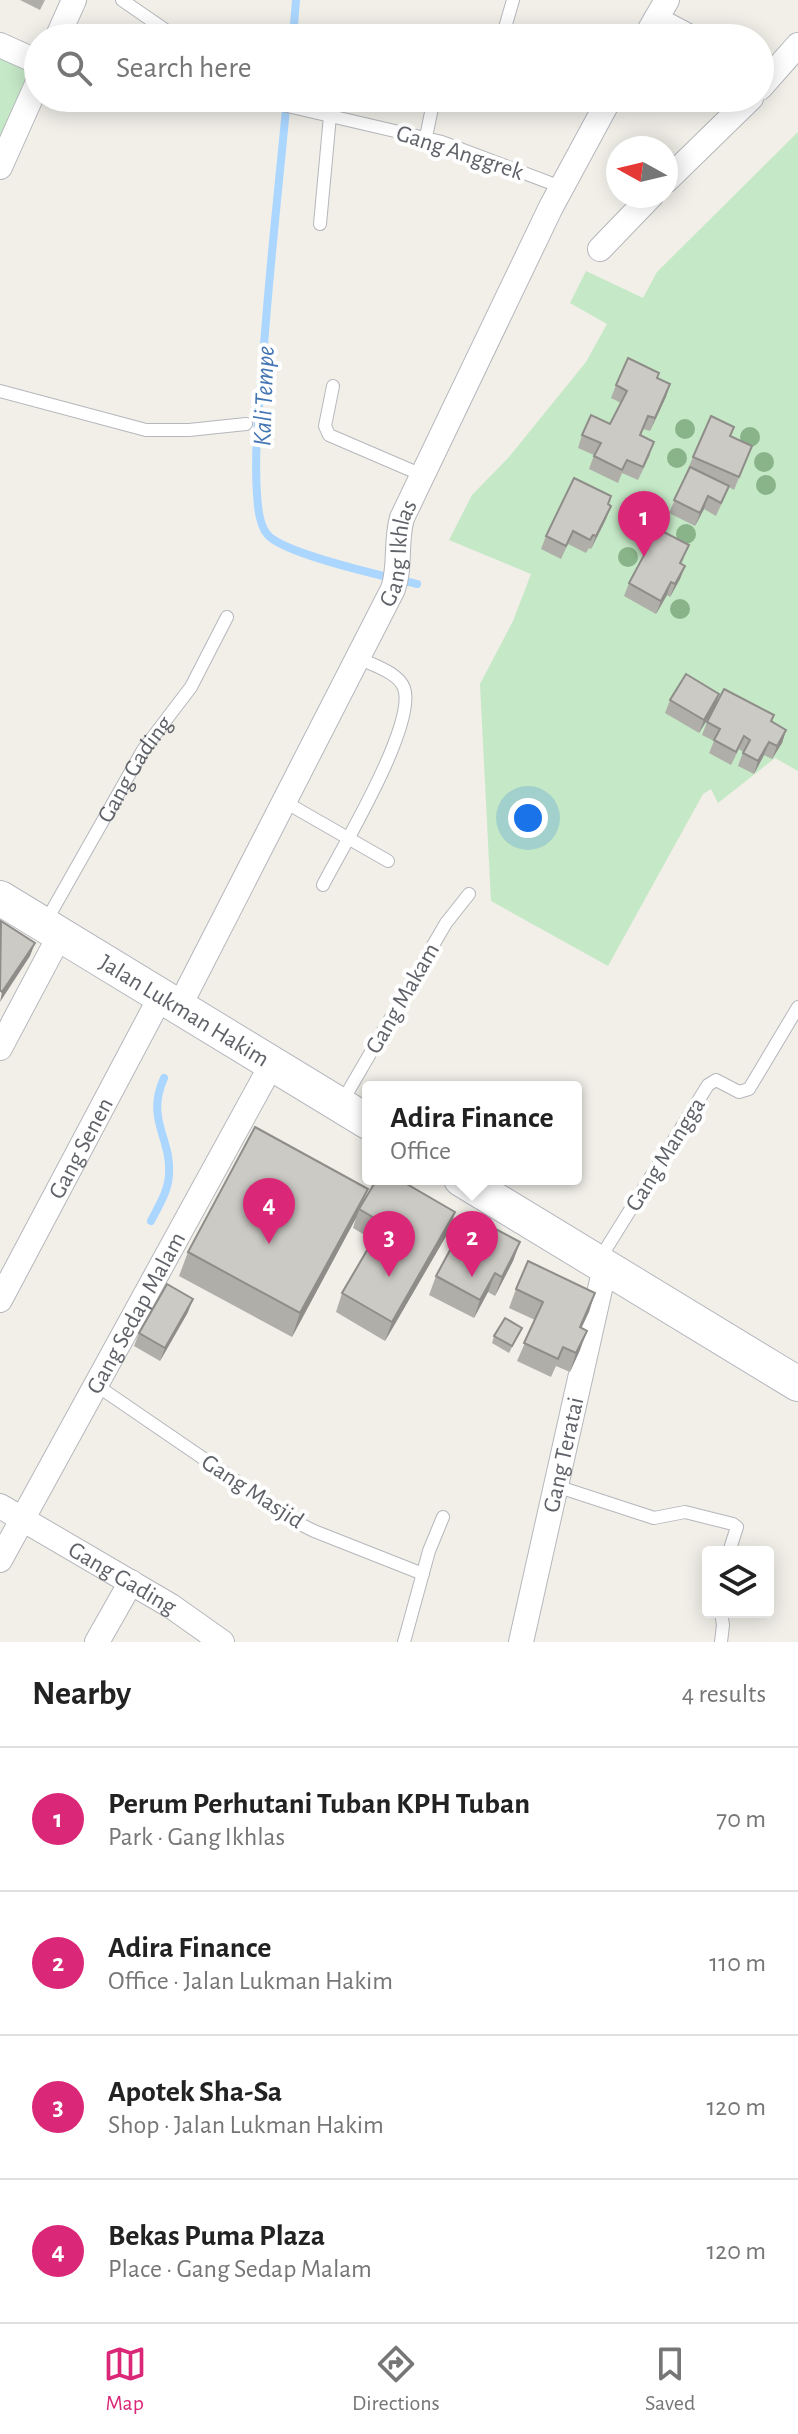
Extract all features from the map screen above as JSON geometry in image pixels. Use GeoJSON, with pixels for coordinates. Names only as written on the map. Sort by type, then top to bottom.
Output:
{"type":"FeatureCollection","features":[{"type":"Feature","properties":{"kind":"main road","name":"Jalan Lukman Hakim"},"geometry":{"type":"LineString","coordinates":[[0,898],[354,1114]]}},
{"type":"Feature","properties":{"kind":"main road"},"geometry":{"type":"LineString","coordinates":[[471,1185],[798,1384]]}},
{"type":"Feature","properties":{"kind":"street"},"geometry":{"type":"LineString","coordinates":[[63,24],[74,0]]}},
{"type":"Feature","properties":{"kind":"street"},"geometry":{"type":"LineString","coordinates":[[0,45],[24,56]]}},
{"type":"Feature","properties":{"kind":"street"},"geometry":{"type":"LineString","coordinates":[[774,69],[798,45]]}},
{"type":"Feature","properties":{"kind":"street"},"geometry":{"type":"LineString","coordinates":[[0,167],[25,112]]}},
{"type":"Feature","properties":{"kind":"street","name":"Gang Ikhlas"},"geometry":{"type":"LineString","coordinates":[[170,1002],[285,802],[393,589],[397,575],[397,538],[402,518],[596,112]]}},
{"type":"Feature","properties":{"kind":"street"},"geometry":{"type":"LineString","coordinates":[[678,169],[737,112]]}},
{"type":"Feature","properties":{"kind":"street"},"geometry":{"type":"LineString","coordinates":[[600,249],[639,208]]}},
{"type":"Feature","properties":{"kind":"street"},"geometry":{"type":"LineString","coordinates":[[0,1048],[52,930]]}},
{"type":"Feature","properties":{"kind":"street","name":"Gang Senen"},"geometry":{"type":"LineString","coordinates":[[0,1300],[170,1002]]}},
{"type":"Feature","properties":{"kind":"street","name":"Gang Sedap Malam"},"geometry":{"type":"LineString","coordinates":[[0,1560],[272,1064]]}},
{"type":"Feature","properties":{"kind":"street","name":"Gang Teratai"},"geometry":{"type":"LineString","coordinates":[[521,1642],[602,1265]]}},
{"type":"Feature","properties":{"kind":"street","name":"Gang Gading"},"geometry":{"type":"LineString","coordinates":[[0,1506],[171,1606],[222,1642]]}},
{"type":"Feature","properties":{"kind":"street"},"geometry":{"type":"LineString","coordinates":[[97,1642],[131,1582]]}},
{"type":"Feature","properties":{"kind":"lane"},"geometry":{"type":"LineString","coordinates":[[122,0],[157,24]]}},
{"type":"Feature","properties":{"kind":"lane"},"geometry":{"type":"LineString","coordinates":[[506,24],[513,0]]}},
{"type":"Feature","properties":{"kind":"lane","name":"Gang Anggrek"},"geometry":{"type":"LineString","coordinates":[[312,112],[426,137],[561,187]]}},
{"type":"Feature","properties":{"kind":"lane"},"geometry":{"type":"LineString","coordinates":[[426,137],[431,112]]}},
{"type":"Feature","properties":{"kind":"lane"},"geometry":{"type":"LineString","coordinates":[[320,224],[330,116]]}},
{"type":"Feature","properties":{"kind":"lane"},"geometry":{"type":"LineString","coordinates":[[333,386],[325,426],[329,435],[422,475]]}},
{"type":"Feature","properties":{"kind":"lane"},"geometry":{"type":"LineString","coordinates":[[0,391],[146,430],[189,430],[246,424]]}},
{"type":"Feature","properties":{"kind":"lane","name":"Gang Gading"},"geometry":{"type":"LineString","coordinates":[[52,930],[143,750],[191,687],[227,617]]}},
{"type":"Feature","properties":{"kind":"lane"},"geometry":{"type":"LineString","coordinates":[[323,885],[402,722],[405,702],[399,679],[359,658]]}},
{"type":"Feature","properties":{"kind":"lane"},"geometry":{"type":"LineString","coordinates":[[285,802],[388,861]]}},
{"type":"Feature","properties":{"kind":"lane","name":"Gang Makam"},"geometry":{"type":"LineString","coordinates":[[370,1081],[441,931],[469,894]]}},
{"type":"Feature","properties":{"kind":"lane","name":"Gang Mangga"},"geometry":{"type":"LineString","coordinates":[[602,1265],[708,1085],[716,1080],[739,1092],[749,1089],[798,1007]]}},
{"type":"Feature","properties":{"kind":"lane","name":"Gang Masjid"},"geometry":{"type":"LineString","coordinates":[[96,1385],[296,1522],[423,1574]]}},
{"type":"Feature","properties":{"kind":"lane"},"geometry":{"type":"LineString","coordinates":[[556,1486],[654,1518],[687,1513],[736,1526],[731,1546]]}},
{"type":"Feature","properties":{"kind":"lane"},"geometry":{"type":"LineString","coordinates":[[404,1642],[443,1517]]}},
{"type":"Feature","properties":{"kind":"lane"},"geometry":{"type":"LineString","coordinates":[[721,1642],[722,1618]]}},
{"type":"Feature","properties":{"kind":"green space"},"geometry":{"type":"Polygon","coordinates":[[[0,56],[24,68],[24,91],[0,152],[0,56]]]}},
{"type":"Feature","properties":{"kind":"green space"},"geometry":{"type":"Polygon","coordinates":[[[798,132],[798,771],[775,758],[718,803],[711,789],[703,794],[608,966],[491,901],[480,684],[513,621],[531,574],[449,540],[472,495],[509,457],[586,362],[607,324],[570,303],[586,271],[643,298],[657,272],[798,132]]]}},
{"type":"Feature","properties":{"kind":"building"},"geometry":{"type":"Polygon","coordinates":[[[628,358],[659,373],[657,378],[670,384],[655,418],[648,416],[640,435],[654,442],[643,467],[627,460],[622,470],[594,456],[601,443],[582,435],[591,415],[610,424],[627,391],[616,385],[628,358]]]}},
{"type":"Feature","properties":{"kind":"building"},"geometry":{"type":"Polygon","coordinates":[[[711,416],[734,427],[730,436],[752,446],[739,477],[693,457],[711,416]]]}},
{"type":"Feature","properties":{"kind":"building"},"geometry":{"type":"Polygon","coordinates":[[[690,467],[729,486],[721,503],[708,496],[700,513],[674,500],[690,467]]]}},
{"type":"Feature","properties":{"kind":"building"},"geometry":{"type":"Polygon","coordinates":[[[574,478],[611,496],[608,504],[611,506],[596,536],[593,535],[590,540],[573,531],[566,546],[546,536],[574,478]]]}},
{"type":"Feature","properties":{"kind":"building"},"geometry":{"type":"Polygon","coordinates":[[[658,529],[689,545],[680,563],[685,566],[675,584],[671,582],[661,601],[629,583],[658,529]]]}},
{"type":"Feature","properties":{"kind":"building"},"geometry":{"type":"Polygon","coordinates":[[[686,674],[719,694],[704,720],[670,700],[686,674]]]}},
{"type":"Feature","properties":{"kind":"building"},"geometry":{"type":"Polygon","coordinates":[[[724,689],[774,715],[771,721],[786,730],[777,746],[769,742],[758,761],[743,753],[750,740],[744,736],[736,752],[714,740],[720,729],[707,722],[724,689]]]}},
{"type":"Feature","properties":{"kind":"building"},"geometry":{"type":"Polygon","coordinates":[[[1,921],[35,943],[2,992],[0,990],[1,921]]]}},
{"type":"Feature","properties":{"kind":"building"},"geometry":{"type":"Polygon","coordinates":[[[255,1127],[368,1189],[300,1313],[188,1252],[255,1127]]]}},
{"type":"Feature","properties":{"kind":"building"},"geometry":{"type":"Polygon","coordinates":[[[373,1185],[408,1185],[455,1212],[392,1322],[342,1293],[383,1223],[359,1209],[373,1185]]]}},
{"type":"Feature","properties":{"kind":"building"},"geometry":{"type":"Polygon","coordinates":[[[469,1215],[520,1242],[502,1277],[495,1273],[480,1300],[436,1276],[469,1215]]]}},
{"type":"Feature","properties":{"kind":"building"},"geometry":{"type":"Polygon","coordinates":[[[528,1261],[595,1293],[580,1327],[587,1331],[576,1353],[563,1347],[558,1359],[524,1343],[543,1302],[516,1289],[528,1261]]]}},
{"type":"Feature","properties":{"kind":"building"},"geometry":{"type":"Polygon","coordinates":[[[167,1284],[193,1299],[165,1348],[139,1333],[167,1284]]]}},
{"type":"Feature","properties":{"kind":"building"},"geometry":{"type":"Polygon","coordinates":[[[505,1318],[522,1328],[512,1346],[494,1336],[505,1318]]]}},
{"type":"Feature","properties":{"kind":"waterway","name":"Kali Tempe"},"geometry":{"type":"LineString","coordinates":[[294,24],[296,0]]}},
{"type":"Feature","properties":{"kind":"waterway","name":"Kali Tempe"},"geometry":{"type":"LineString","coordinates":[[286,112],[257,432],[256,470],[261,521],[267,534],[293,549],[337,564],[417,584]]}},
{"type":"Feature","properties":{"kind":"waterway"},"geometry":{"type":"LineString","coordinates":[[151,1221],[165,1193],[169,1175],[157,1106],[164,1078]]}},
{"type":"Feature","properties":{"kind":"place","name":"Perum Perhutani Tuban KPH Tuban"},"geometry":{"type":"Point","coordinates":[644,557]}},
{"type":"Feature","properties":{"kind":"place","name":"Bekas Puma Plaza"},"geometry":{"type":"Point","coordinates":[269,1244]}},
{"type":"Feature","properties":{"kind":"place","name":"Apotek Sha-Sa"},"geometry":{"type":"Point","coordinates":[389,1277]}},
{"type":"Feature","properties":{"kind":"place","name":"Adira Finance"},"geometry":{"type":"Point","coordinates":[472,1277]}}]}
